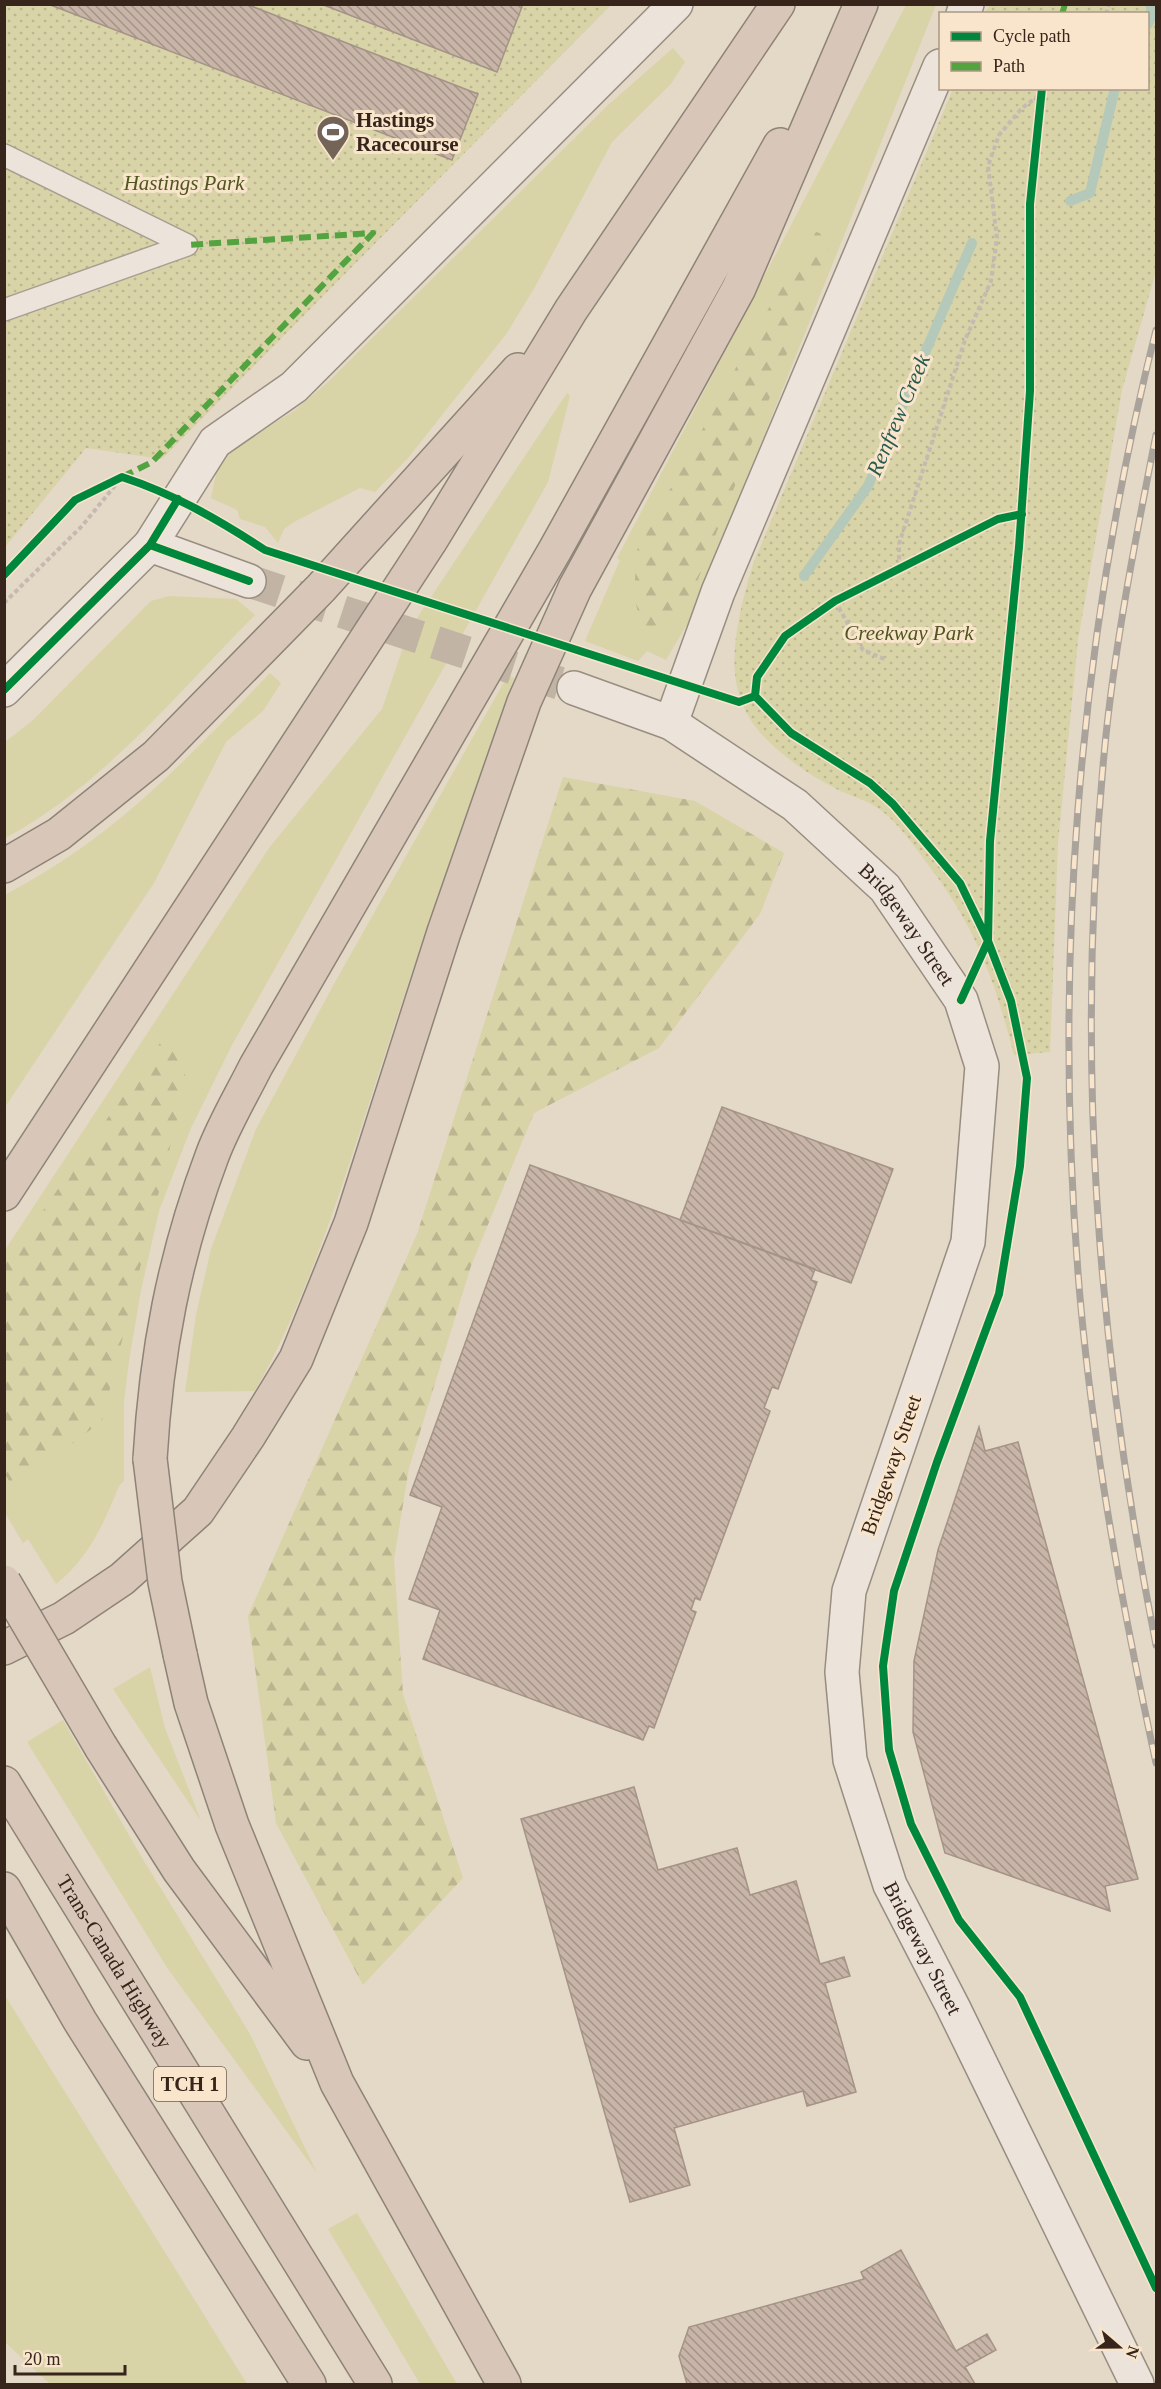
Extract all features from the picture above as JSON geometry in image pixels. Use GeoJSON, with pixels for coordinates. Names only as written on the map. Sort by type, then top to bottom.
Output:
{"type":"FeatureCollection","features":[{"type":"Feature","properties":{"kind":"highway"},"geometry":{"type":"LineString","coordinates":[[4,1194],[431,540],[571,310],[778,4]]}},
{"type":"Feature","properties":{"kind":"highway"},"geometry":{"type":"LineString","coordinates":[[504,2385],[337,2083],[232,1825],[191,1703],[165,1582],[150,1459],[154,1387],[167,1306],[185,1232],[212,1154],[256,1066],[555,550],[860,4]]}},
{"type":"Feature","properties":{"kind":"highway"},"geometry":{"type":"LineString","coordinates":[[4,1648],[64,1618],[122,1579],[198,1511],[248,1437],[296,1359],[351,1222],[444,932],[524,702],[575,588],[739,288],[860,4]]}},
{"type":"Feature","properties":{"kind":"highway"},"geometry":{"type":"LineString","coordinates":[[4,866],[59,834],[165,748],[329,580],[571,310]]}},
{"type":"Feature","properties":{"kind":"highway"},"geometry":{"type":"LineString","coordinates":[[4,1582],[101,1747],[179,1870],[337,2083]]}},
{"type":"Feature","properties":{"kind":"highway","name":"Trans-Canada Highway"},"geometry":{"type":"LineString","coordinates":[[4,1783],[375,2385]]}},
{"type":"Feature","properties":{"kind":"highway","name":"TCH 1"},"geometry":{"type":"LineString","coordinates":[[4,1889],[80,2021],[309,2385]]}},
{"type":"Feature","properties":{"kind":"highway"},"geometry":{"type":"LineString","coordinates":[[4,1932],[80,2021]]}},
{"type":"Feature","properties":{"kind":"street"},"geometry":{"type":"LineString","coordinates":[[4,690],[150,545],[215,442],[294,387],[676,4]]}},
{"type":"Feature","properties":{"kind":"street"},"geometry":{"type":"LineString","coordinates":[[671,723],[718,592],[939,68]]}},
{"type":"Feature","properties":{"kind":"street"},"geometry":{"type":"LineString","coordinates":[[150,545],[249,581]]}},
{"type":"Feature","properties":{"kind":"street","name":"Bridgeway Street"},"geometry":{"type":"LineString","coordinates":[[574,688],[671,723],[795,805],[885,888],[961,1000],[982,1066],[968,1242],[849,1591],[842,1672],[850,1760],[890,1885],[953,2007],[1137,2385]]}},
{"type":"Feature","properties":{"kind":"lane"},"geometry":{"type":"LineString","coordinates":[[4,155],[187,245],[4,310]]}},
{"type":"Feature","properties":{"kind":"path"},"geometry":{"type":"LineString","coordinates":[[899,567],[899,544],[965,340],[991,281],[997,238],[988,166],[999,135],[1022,108],[1047,90]]}},
{"type":"Feature","properties":{"kind":"path"},"geometry":{"type":"LineString","coordinates":[[4,603],[82,526],[122,477]]}},
{"type":"Feature","properties":{"kind":"path"},"geometry":{"type":"LineString","coordinates":[[103,486],[122,477],[178,500]]}},
{"type":"Feature","properties":{"kind":"path"},"geometry":{"type":"LineString","coordinates":[[835,601],[863,650],[887,660]]}},
{"type":"Feature","properties":{"kind":"green space","name":"Hastings Park"},"geometry":{"type":"Polygon","coordinates":[[[5,5],[611,5],[162,459],[86,448],[5,547],[5,5]]]}},
{"type":"Feature","properties":{"kind":"green space"},"geometry":{"type":"Polygon","coordinates":[[[906,5],[936,5],[692,616],[666,660],[647,651],[638,661],[585,641],[620,560],[617,558],[906,5]]]}},
{"type":"Feature","properties":{"kind":"green space","name":"Creekway Park"},"geometry":{"type":"Polygon","coordinates":[[[989,5],[1156,5],[1156,271],[1122,390],[1078,640],[1058,843],[1050,1052],[1014,1055],[991,977],[971,931],[918,850],[882,811],[829,785],[794,763],[768,741],[750,718],[739,694],[735,667],[736,637],[742,603],[753,564],[953,90],[1149,90],[1149,12],[986,12],[989,5]]]}},
{"type":"Feature","properties":{"kind":"green space"},"geometry":{"type":"Polygon","coordinates":[[[673,48],[685,62],[671,84],[612,142],[535,287],[507,333],[408,458],[375,492],[360,488],[294,522],[284,529],[278,543],[265,527],[240,519],[237,510],[211,498],[217,470],[229,451],[294,411],[327,383],[607,106],[673,48]]]}},
{"type":"Feature","properties":{"kind":"green space"},"geometry":{"type":"Polygon","coordinates":[[[816,232],[833,237],[695,587],[671,632],[646,630],[639,617],[634,595],[637,550],[764,316],[816,232]]]}},
{"type":"Feature","properties":{"kind":"green space"},"geometry":{"type":"Polygon","coordinates":[[[567,393],[570,396],[548,482],[232,1045],[191,1128],[159,1211],[141,1290],[124,1402],[124,1481],[119,1486],[94,1539],[78,1563],[56,1584],[28,1539],[23,1543],[5,1513],[5,1250],[269,848],[382,709],[409,630],[567,393]]]}},
{"type":"Feature","properties":{"kind":"green space"},"geometry":{"type":"Polygon","coordinates":[[[169,596],[236,599],[255,615],[107,765],[41,817],[5,838],[5,742],[32,721],[151,601],[169,596]]]}},
{"type":"Feature","properties":{"kind":"green space"},"geometry":{"type":"Polygon","coordinates":[[[270,673],[281,683],[263,711],[226,742],[154,883],[5,1107],[5,895],[86,845],[142,800],[270,673]]]}},
{"type":"Feature","properties":{"kind":"green space"},"geometry":{"type":"Polygon","coordinates":[[[508,675],[514,678],[416,960],[343,1183],[295,1310],[255,1391],[185,1392],[196,1315],[211,1249],[256,1129],[334,984],[508,675]]]}},
{"type":"Feature","properties":{"kind":"green space"},"geometry":{"type":"Polygon","coordinates":[[[563,777],[695,801],[784,853],[760,914],[659,1048],[534,1113],[471,1266],[409,1468],[394,1559],[403,1694],[463,1878],[363,1985],[276,1823],[248,1616],[417,1234],[563,777]]]}},
{"type":"Feature","properties":{"kind":"green space"},"geometry":{"type":"Polygon","coordinates":[[[167,1033],[187,1079],[102,1421],[14,1488],[4,1473],[5,1265],[167,1033]]]}},
{"type":"Feature","properties":{"kind":"green space"},"geometry":{"type":"Polygon","coordinates":[[[150,1667],[165,1728],[201,1821],[113,1689],[150,1667]]]}},
{"type":"Feature","properties":{"kind":"green space"},"geometry":{"type":"Polygon","coordinates":[[[63,1720],[141,1856],[250,2034],[317,2173],[168,1969],[27,1742],[63,1720]]]}},
{"type":"Feature","properties":{"kind":"green space"},"geometry":{"type":"Polygon","coordinates":[[[4,1994],[247,2384],[50,2384],[5,2342],[4,1994]]]}},
{"type":"Feature","properties":{"kind":"green space"},"geometry":{"type":"Polygon","coordinates":[[[357,2213],[457,2384],[420,2384],[328,2229],[357,2213]]]}},
{"type":"Feature","properties":{"kind":"building"},"geometry":{"type":"Polygon","coordinates":[[[48,4],[246,4],[478,94],[452,160],[48,4]]]}},
{"type":"Feature","properties":{"kind":"building"},"geometry":{"type":"Polygon","coordinates":[[[321,4],[523,4],[497,72],[321,4]]]}},
{"type":"Feature","properties":{"kind":"building"},"geometry":{"type":"Polygon","coordinates":[[[722,1107],[893,1169],[851,1283],[680,1220],[722,1107]]]}},
{"type":"Feature","properties":{"kind":"building"},"geometry":{"type":"Polygon","coordinates":[[[530,1165],[815,1269],[811,1280],[817,1282],[778,1389],[772,1387],[764,1408],[770,1411],[700,1600],[695,1598],[691,1610],[696,1612],[654,1728],[649,1726],[643,1740],[423,1659],[440,1610],[409,1599],[442,1507],[410,1495],[530,1165]]]}},
{"type":"Feature","properties":{"kind":"building"},"geometry":{"type":"Polygon","coordinates":[[[979,1427],[985,1451],[1018,1442],[1138,1879],[1105,1886],[1110,1911],[945,1853],[913,1732],[914,1661],[938,1550],[979,1427]]]}},
{"type":"Feature","properties":{"kind":"building"},"geometry":{"type":"Polygon","coordinates":[[[634,1787],[658,1870],[737,1848],[750,1895],[796,1881],[820,1964],[844,1957],[850,1976],[825,1983],[856,2092],[807,2106],[803,2091],[674,2128],[690,2185],[630,2202],[521,1819],[634,1787]]]}},
{"type":"Feature","properties":{"kind":"building"},"geometry":{"type":"Polygon","coordinates":[[[901,2250],[956,2351],[987,2334],[996,2350],[965,2367],[975,2384],[687,2384],[679,2356],[689,2327],[864,2279],[861,2272],[901,2250]]]}},
{"type":"Feature","properties":{"kind":"waterway","name":"Renfrew Creek"},"geometry":{"type":"LineString","coordinates":[[1149,22],[1151,4]]}},
{"type":"Feature","properties":{"kind":"waterway","name":"Renfrew Creek"},"geometry":{"type":"LineString","coordinates":[[1070,201],[1090,193],[1115,90]]}},
{"type":"Feature","properties":{"kind":"waterway","name":"Renfrew Creek"},"geometry":{"type":"LineString","coordinates":[[804,576],[868,486],[972,243]]}},
{"type":"Feature","properties":{"kind":"tunnel"},"geometry":{"type":"LineString","coordinates":[[249,581],[574,688]]}},
{"type":"Feature","properties":{"kind":"railway"},"geometry":{"type":"LineString","coordinates":[[1156,330],[1129,449],[1107,568],[1090,689],[1078,810],[1071,932],[1069,1054],[1072,1175],[1080,1297],[1093,1415],[1132,1648],[1156,1763]]}},
{"type":"Feature","properties":{"kind":"railway"},"geometry":{"type":"LineString","coordinates":[[1156,435],[1126,595],[1108,715],[1095,868],[1092,980],[1092,1091],[1097,1202],[1106,1312],[1119,1423],[1156,1645]]}},
{"type":"Feature","properties":{"kind":"marked path"},"geometry":{"type":"LineString","coordinates":[[1063,12],[1065,4]]}},
{"type":"Feature","properties":{"kind":"marked path"},"geometry":{"type":"LineString","coordinates":[[122,477],[152,462],[373,233],[187,245]]}},
{"type":"Feature","properties":{"kind":"cycle path"},"geometry":{"type":"LineString","coordinates":[[1042,90],[1030,204],[1030,391],[1019,547],[990,841],[988,941],[1011,1001],[1027,1078],[1020,1166],[999,1294],[937,1462],[894,1591],[883,1666],[889,1750],[911,1824],[959,1920],[1020,1997],[1156,2288]]}},
{"type":"Feature","properties":{"kind":"cycle path"},"geometry":{"type":"LineString","coordinates":[[4,575],[75,500],[122,477],[160,491],[196,509],[265,550],[739,702],[755,696],[791,733],[870,783],[893,804],[960,883],[988,941],[961,1000]]}},
{"type":"Feature","properties":{"kind":"cycle path"},"geometry":{"type":"LineString","coordinates":[[4,690],[150,545],[178,499]]}},
{"type":"Feature","properties":{"kind":"cycle path"},"geometry":{"type":"LineString","coordinates":[[755,696],[757,677],[785,636],[835,601],[998,519],[1022,514]]}},
{"type":"Feature","properties":{"kind":"cycle path"},"geometry":{"type":"LineString","coordinates":[[150,545],[249,581]]}},
{"type":"Feature","properties":{"kind":"place","name":"Hastings Racecourse"},"geometry":{"type":"Point","coordinates":[333,161]}}]}
